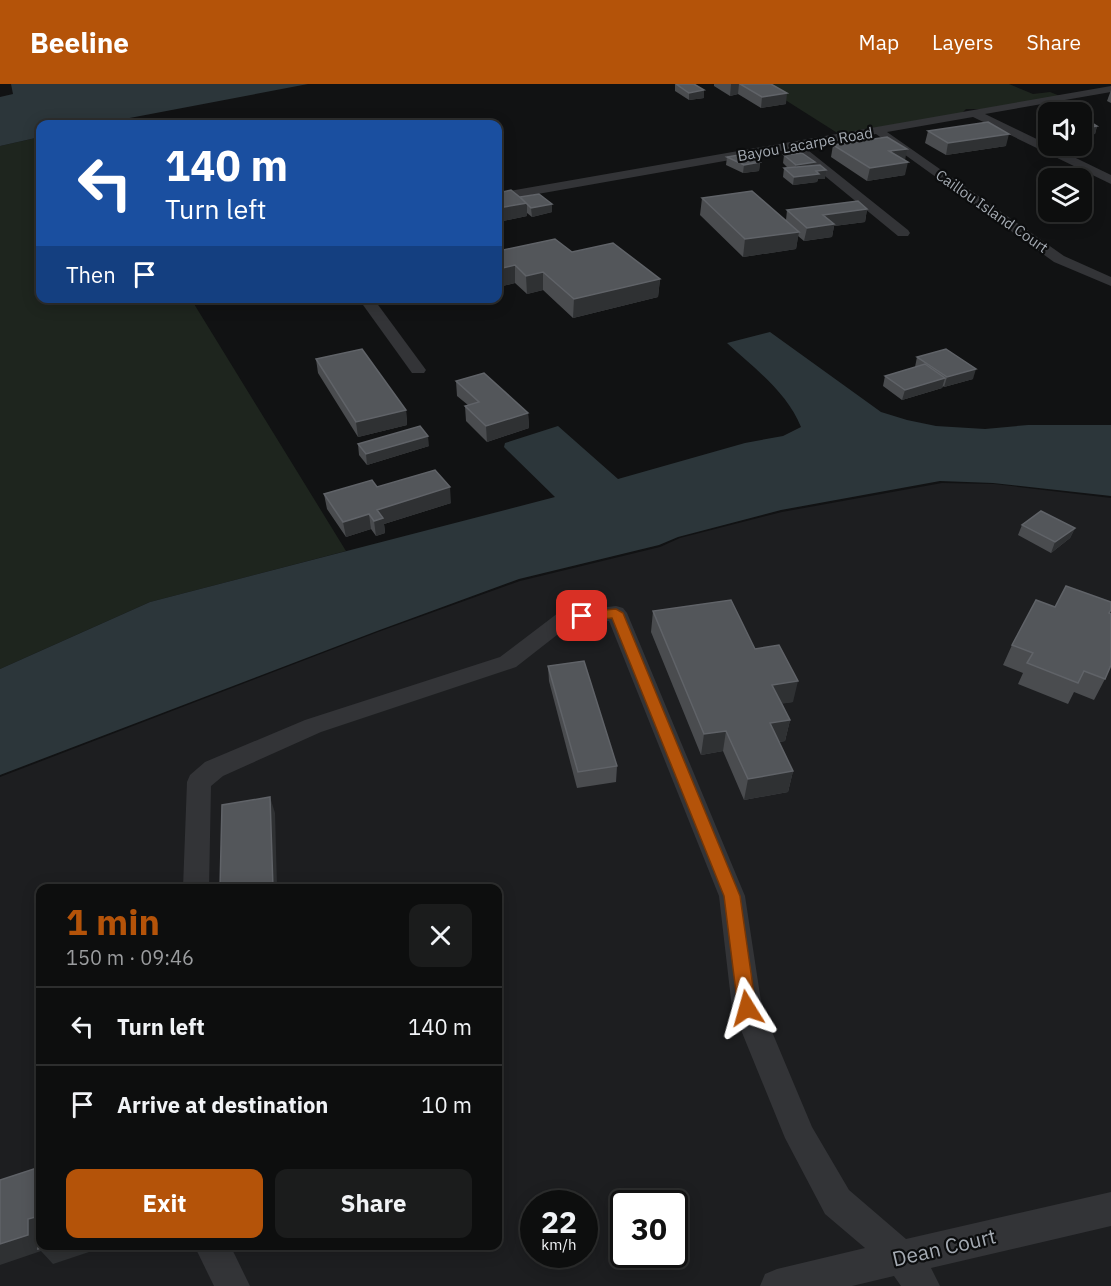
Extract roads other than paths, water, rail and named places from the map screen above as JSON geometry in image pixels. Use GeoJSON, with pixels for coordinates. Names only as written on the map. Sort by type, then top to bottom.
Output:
{"type":"FeatureCollection","features":[{"type":"Feature","properties":{"kind":"street","name":"Bayou Lacarpe Road"},"geometry":{"type":"LineString","coordinates":[[502,196],[1111,89]]}},
{"type":"Feature","properties":{"kind":"street"},"geometry":{"type":"LineString","coordinates":[[976,114],[1111,180]]}},
{"type":"Feature","properties":{"kind":"street","name":"Caillou Island Court"},"geometry":{"type":"LineString","coordinates":[[878,131],[1059,259],[1111,282]]}},
{"type":"Feature","properties":{"kind":"street"},"geometry":{"type":"LineString","coordinates":[[795,145],[903,233]]}},
{"type":"Feature","properties":{"kind":"street"},"geometry":{"type":"LineString","coordinates":[[369,303],[418,370]]}},
{"type":"Feature","properties":{"kind":"street"},"geometry":{"type":"LineString","coordinates":[[196,884],[199,782],[214,769],[313,726],[508,662],[565,618],[616,613],[732,896],[747,1008],[801,1138],[837,1202],[901,1257],[923,1286]]}},
{"type":"Feature","properties":{"kind":"street","name":"Dean Court"},"geometry":{"type":"LineString","coordinates":[[777,1286],[1111,1209]]}},
{"type":"Feature","properties":{"kind":"street"},"geometry":{"type":"LineString","coordinates":[[214,1250],[232,1286]]}}]}
